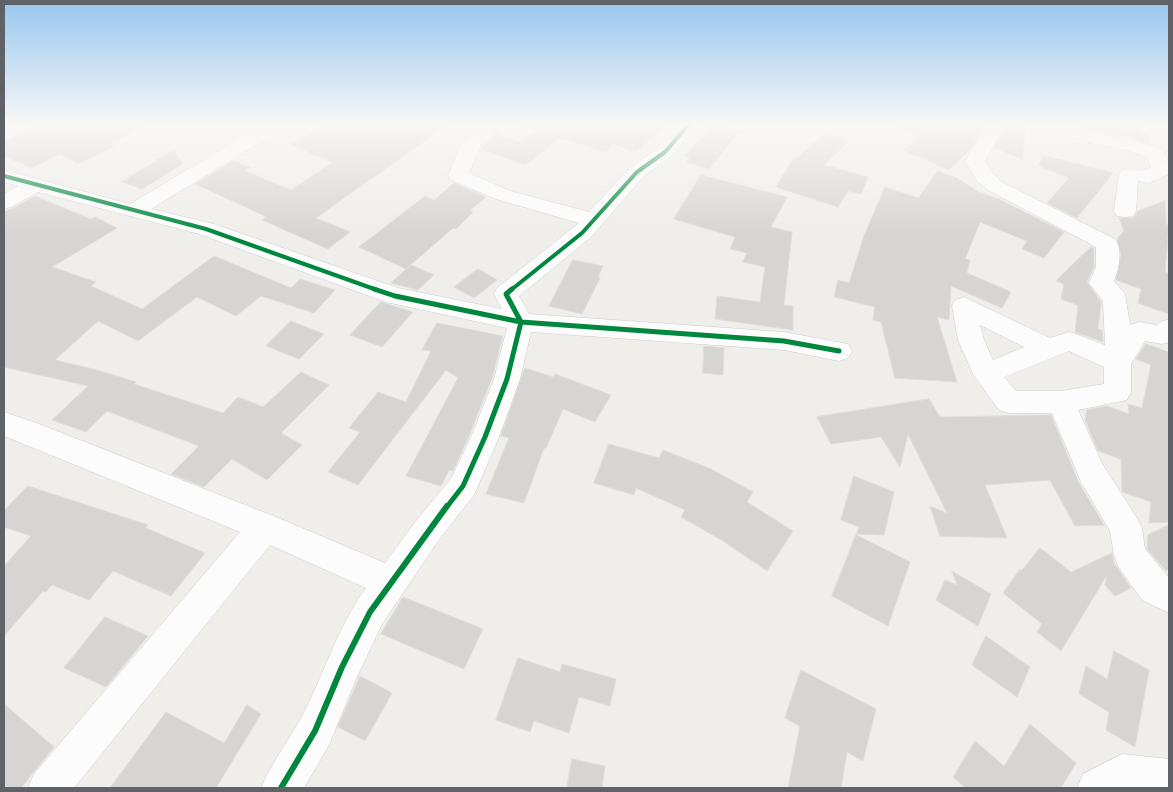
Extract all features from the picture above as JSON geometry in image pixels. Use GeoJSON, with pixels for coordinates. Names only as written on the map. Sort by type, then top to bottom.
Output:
{"type":"FeatureCollection","features":[{"type":"Feature","properties":{"kind":"street"},"geometry":{"type":"LineString","coordinates":[[133,211],[218,160]]}},
{"type":"Feature","properties":{"kind":"street"},"geometry":{"type":"LineString","coordinates":[[465,160],[458,176],[503,195],[593,220]]}},
{"type":"Feature","properties":{"kind":"street"},"geometry":{"type":"LineString","coordinates":[[281,788],[315,731],[342,667],[370,612],[427,531],[463,486],[485,437],[506,379],[521,322],[506,294],[582,233],[637,172],[654,160]]}},
{"type":"Feature","properties":{"kind":"street"},"geometry":{"type":"LineString","coordinates":[[976,160],[975,162],[984,177],[995,186],[1107,244],[1108,266],[1101,283],[1114,295],[1118,331],[1117,392],[1061,402],[1009,402],[986,374],[971,340],[964,306],[1048,348]]}},
{"type":"Feature","properties":{"kind":"street"},"geometry":{"type":"LineString","coordinates":[[1125,211],[1129,174],[1149,177],[1162,170],[1158,160]]}},
{"type":"Feature","properties":{"kind":"street"},"geometry":{"type":"LineString","coordinates":[[4,176],[206,229],[395,296],[521,322],[784,341],[839,351]]}},
{"type":"Feature","properties":{"kind":"street"},"geometry":{"type":"LineString","coordinates":[[4,203],[36,184]]}},
{"type":"Feature","properties":{"kind":"street"},"geometry":{"type":"LineString","coordinates":[[1118,362],[1139,331],[1162,335],[1169,328]]}},
{"type":"Feature","properties":{"kind":"street"},"geometry":{"type":"LineString","coordinates":[[986,374],[1048,348],[1070,341],[1118,362]]}},
{"type":"Feature","properties":{"kind":"street"},"geometry":{"type":"LineString","coordinates":[[1061,402],[1092,473],[1126,528],[1130,555],[1154,588],[1169,596]]}},
{"type":"Feature","properties":{"kind":"street"},"geometry":{"type":"LineString","coordinates":[[4,424],[29,432],[264,527],[391,582]]}},
{"type":"Feature","properties":{"kind":"street"},"geometry":{"type":"LineString","coordinates":[[48,788],[93,736],[194,608],[264,527]]}},
{"type":"Feature","properties":{"kind":"street"},"geometry":{"type":"LineString","coordinates":[[1097,788],[1122,774],[1169,779]]}},
{"type":"Feature","properties":{"kind":"building"},"geometry":{"type":"Polygon","coordinates":[[[13,160],[48,160],[32,168],[13,160]]]}},
{"type":"Feature","properties":{"kind":"building"},"geometry":{"type":"Polygon","coordinates":[[[70,160],[87,160],[78,164],[70,160]]]}},
{"type":"Feature","properties":{"kind":"building"},"geometry":{"type":"Polygon","coordinates":[[[158,160],[180,160],[183,164],[142,189],[122,182],[158,160]]]}},
{"type":"Feature","properties":{"kind":"building"},"geometry":{"type":"Polygon","coordinates":[[[325,160],[398,160],[316,218],[350,232],[328,249],[262,220],[267,217],[195,184],[233,161],[250,167],[245,171],[291,190],[332,163],[325,160]]]}},
{"type":"Feature","properties":{"kind":"building"},"geometry":{"type":"Polygon","coordinates":[[[512,160],[532,160],[526,165],[512,160]]]}},
{"type":"Feature","properties":{"kind":"building"},"geometry":{"type":"Polygon","coordinates":[[[688,160],[716,160],[709,169],[686,162],[688,160]]]}},
{"type":"Feature","properties":{"kind":"building"},"geometry":{"type":"Polygon","coordinates":[[[792,160],[829,160],[824,165],[868,177],[861,194],[848,191],[838,207],[776,187],[792,160]]]}},
{"type":"Feature","properties":{"kind":"building"},"geometry":{"type":"Polygon","coordinates":[[[926,160],[960,160],[949,170],[926,160]]]}},
{"type":"Feature","properties":{"kind":"building"},"geometry":{"type":"Polygon","coordinates":[[[1041,160],[1062,160],[1113,173],[1077,218],[1047,203],[1069,178],[1039,166],[1041,160]]]}},
{"type":"Feature","properties":{"kind":"building"},"geometry":{"type":"Polygon","coordinates":[[[938,171],[955,177],[979,192],[999,199],[1064,232],[1044,258],[1022,249],[1027,241],[980,222],[965,259],[970,260],[967,273],[1011,292],[1002,308],[951,286],[949,320],[937,317],[957,382],[895,378],[881,322],[873,320],[875,307],[834,297],[838,280],[849,283],[864,236],[885,187],[918,198],[938,171]]]}},
{"type":"Feature","properties":{"kind":"building"},"geometry":{"type":"Polygon","coordinates":[[[701,175],[787,197],[771,227],[792,232],[784,305],[793,306],[793,330],[715,319],[717,296],[760,302],[765,267],[743,262],[747,253],[730,249],[735,237],[674,219],[701,175]]]}},
{"type":"Feature","properties":{"kind":"building"},"geometry":{"type":"Polygon","coordinates":[[[454,183],[486,197],[469,211],[473,212],[456,229],[453,228],[406,269],[359,247],[425,196],[434,200],[454,183]]]}},
{"type":"Feature","properties":{"kind":"building"},"geometry":{"type":"Polygon","coordinates":[[[35,196],[91,219],[95,217],[117,228],[52,267],[96,282],[91,286],[142,309],[214,256],[291,288],[300,279],[335,290],[314,313],[261,296],[236,316],[197,297],[138,341],[98,321],[55,360],[136,382],[134,384],[223,413],[238,397],[263,407],[301,372],[329,385],[281,433],[302,445],[267,480],[232,459],[204,487],[171,474],[199,446],[107,411],[86,432],[52,420],[88,386],[4,367],[4,211],[12,209],[35,196]]]}},
{"type":"Feature","properties":{"kind":"building"},"geometry":{"type":"Polygon","coordinates":[[[1165,201],[1166,224],[1169,225],[1165,272],[1169,274],[1169,314],[1138,303],[1141,289],[1116,280],[1121,254],[1117,239],[1124,231],[1119,218],[1133,218],[1138,211],[1165,201]]]}},
{"type":"Feature","properties":{"kind":"building"},"geometry":{"type":"Polygon","coordinates":[[[1091,247],[1094,248],[1094,267],[1087,282],[1101,302],[1098,329],[1102,330],[1103,342],[1075,332],[1078,305],[1061,299],[1064,284],[1056,281],[1091,247]]]}},
{"type":"Feature","properties":{"kind":"building"},"geometry":{"type":"Polygon","coordinates":[[[573,260],[603,266],[598,277],[600,278],[582,314],[549,306],[573,260]]]}},
{"type":"Feature","properties":{"kind":"building"},"geometry":{"type":"Polygon","coordinates":[[[411,265],[434,275],[418,290],[391,283],[411,265]]]}},
{"type":"Feature","properties":{"kind":"building"},"geometry":{"type":"Polygon","coordinates":[[[478,269],[497,280],[474,298],[454,287],[478,269]]]}},
{"type":"Feature","properties":{"kind":"building"},"geometry":{"type":"Polygon","coordinates":[[[381,302],[413,312],[382,347],[350,335],[381,302]]]}},
{"type":"Feature","properties":{"kind":"building"},"geometry":{"type":"Polygon","coordinates":[[[291,321],[324,334],[299,359],[266,346],[291,321]]]}},
{"type":"Feature","properties":{"kind":"building"},"geometry":{"type":"Polygon","coordinates":[[[437,323],[503,336],[492,378],[453,471],[449,470],[441,486],[406,476],[458,378],[446,370],[358,485],[328,472],[360,432],[349,428],[378,392],[406,402],[431,351],[422,350],[437,323]]]}},
{"type":"Feature","properties":{"kind":"building"},"geometry":{"type":"Polygon","coordinates":[[[1146,344],[1169,352],[1169,522],[1149,523],[1151,502],[1122,492],[1121,459],[1098,451],[1085,420],[1087,410],[1107,406],[1129,414],[1128,404],[1142,408],[1151,365],[1136,359],[1146,344]]]}},
{"type":"Feature","properties":{"kind":"building"},"geometry":{"type":"Polygon","coordinates":[[[704,346],[724,348],[723,375],[703,373],[704,346]]]}},
{"type":"Feature","properties":{"kind":"building"},"geometry":{"type":"Polygon","coordinates":[[[525,368],[553,377],[555,374],[611,395],[595,422],[563,409],[546,448],[544,448],[524,503],[486,494],[509,438],[501,436],[525,368]]]}},
{"type":"Feature","properties":{"kind":"building"},"geometry":{"type":"Polygon","coordinates":[[[929,399],[940,417],[1051,415],[1079,483],[1104,525],[1075,526],[1050,480],[985,485],[1007,538],[940,536],[930,506],[947,513],[908,434],[900,467],[881,437],[831,444],[817,417],[929,399]]]}},
{"type":"Feature","properties":{"kind":"building"},"geometry":{"type":"Polygon","coordinates":[[[609,444],[659,458],[663,450],[711,469],[753,492],[747,502],[793,531],[767,571],[723,541],[681,517],[685,510],[636,488],[634,495],[594,483],[609,444]]]}},
{"type":"Feature","properties":{"kind":"building"},"geometry":{"type":"Polygon","coordinates":[[[854,476],[894,492],[884,535],[856,534],[859,527],[841,520],[854,476]]]}},
{"type":"Feature","properties":{"kind":"building"},"geometry":{"type":"Polygon","coordinates":[[[28,486],[148,525],[146,528],[205,553],[171,596],[113,571],[89,600],[52,585],[46,592],[43,591],[4,636],[4,566],[31,536],[4,527],[4,511],[28,486]]]}},
{"type":"Feature","properties":{"kind":"building"},"geometry":{"type":"Polygon","coordinates":[[[1169,525],[1169,569],[1166,571],[1147,549],[1148,535],[1169,525]]]}},
{"type":"Feature","properties":{"kind":"building"},"geometry":{"type":"Polygon","coordinates":[[[856,535],[910,562],[888,626],[832,596],[856,535]]]}},
{"type":"Feature","properties":{"kind":"building"},"geometry":{"type":"Polygon","coordinates":[[[1040,548],[1071,572],[1112,553],[1114,563],[1131,588],[1115,596],[1105,585],[1107,575],[1061,651],[1037,632],[1042,624],[1003,593],[1020,569],[1021,571],[1040,548]]]}},
{"type":"Feature","properties":{"kind":"building"},"geometry":{"type":"Polygon","coordinates":[[[952,571],[991,594],[978,626],[936,600],[945,580],[957,585],[952,571]]]}},
{"type":"Feature","properties":{"kind":"building"},"geometry":{"type":"Polygon","coordinates":[[[403,597],[483,629],[464,669],[381,634],[403,597]]]}},
{"type":"Feature","properties":{"kind":"building"},"geometry":{"type":"Polygon","coordinates":[[[105,617],[148,636],[106,687],[64,668],[105,617]]]}},
{"type":"Feature","properties":{"kind":"building"},"geometry":{"type":"Polygon","coordinates":[[[986,636],[1030,667],[1017,697],[972,665],[986,636]]]}},
{"type":"Feature","properties":{"kind":"building"},"geometry":{"type":"Polygon","coordinates":[[[1114,651],[1149,670],[1135,747],[1106,730],[1109,712],[1079,694],[1086,666],[1107,679],[1114,651]]]}},
{"type":"Feature","properties":{"kind":"building"},"geometry":{"type":"Polygon","coordinates":[[[518,658],[560,672],[562,664],[616,679],[610,706],[579,697],[569,733],[534,721],[530,732],[496,720],[518,658]]]}},
{"type":"Feature","properties":{"kind":"building"},"geometry":{"type":"Polygon","coordinates":[[[801,670],[876,709],[863,761],[847,752],[841,788],[788,788],[800,726],[785,718],[801,670]]]}},
{"type":"Feature","properties":{"kind":"building"},"geometry":{"type":"Polygon","coordinates":[[[360,676],[392,693],[365,741],[338,727],[360,676]]]}},
{"type":"Feature","properties":{"kind":"building"},"geometry":{"type":"Polygon","coordinates":[[[4,704],[54,747],[21,788],[4,788],[4,704]]]}},
{"type":"Feature","properties":{"kind":"building"},"geometry":{"type":"Polygon","coordinates":[[[247,705],[261,714],[216,788],[110,788],[166,712],[224,743],[247,705]]]}},
{"type":"Feature","properties":{"kind":"building"},"geometry":{"type":"Polygon","coordinates":[[[1030,724],[1076,763],[1061,788],[965,788],[953,777],[975,741],[1004,766],[1030,724]]]}},
{"type":"Feature","properties":{"kind":"building"},"geometry":{"type":"Polygon","coordinates":[[[572,759],[605,766],[602,788],[567,788],[572,759]]]}},
{"type":"Feature","properties":{"kind":"cycle path"},"geometry":{"type":"LineString","coordinates":[[281,788],[315,731],[342,667],[370,612],[427,531],[463,486],[485,437],[507,379],[521,322],[506,294],[582,233],[637,172],[654,160]]}},
{"type":"Feature","properties":{"kind":"cycle path"},"geometry":{"type":"LineString","coordinates":[[4,176],[206,229],[395,296],[521,322],[784,341],[839,351]]}}]}
